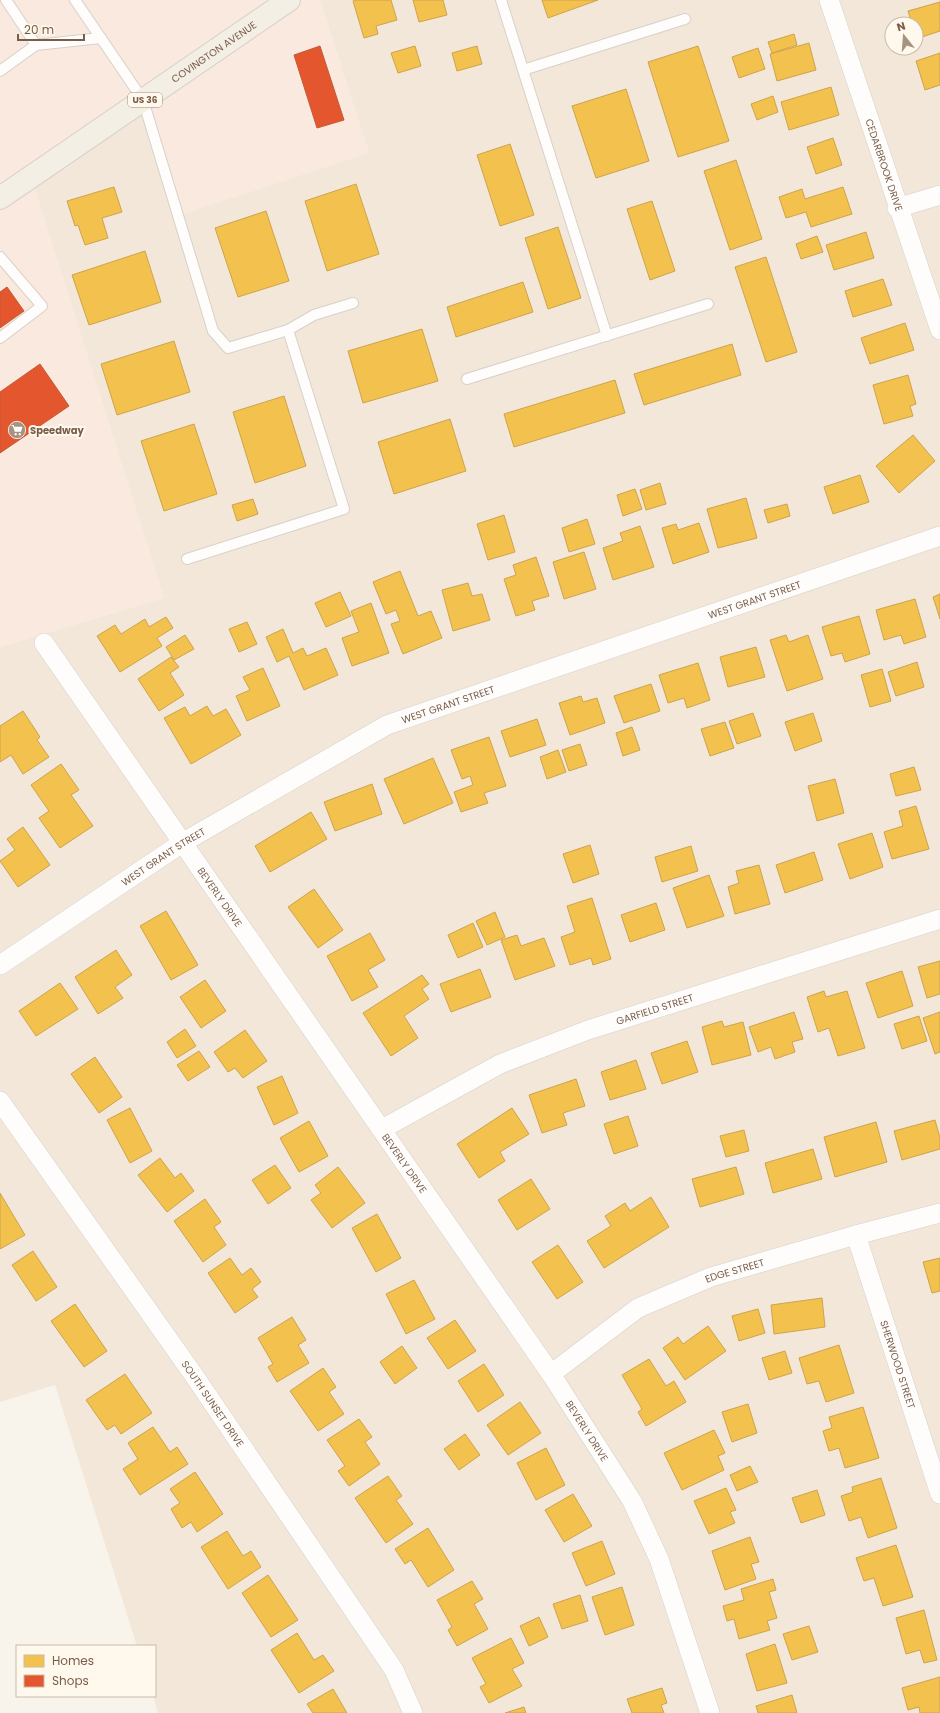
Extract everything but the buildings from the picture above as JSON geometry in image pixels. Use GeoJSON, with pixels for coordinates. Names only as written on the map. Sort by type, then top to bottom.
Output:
{"type":"FeatureCollection","features":[{"type":"Feature","properties":{"kind":"main road","name":"COVINGTON AVENUE"},"geometry":{"type":"LineString","coordinates":[[0,198],[289,0]]}},
{"type":"Feature","properties":{"kind":"street","name":"CEDARBROOK DRIVE"},"geometry":{"type":"LineString","coordinates":[[829,0],[940,330]]}},
{"type":"Feature","properties":{"kind":"street"},"geometry":{"type":"LineString","coordinates":[[898,208],[940,195]]}},
{"type":"Feature","properties":{"kind":"street","name":"WEST GRANT STREET"},"geometry":{"type":"LineString","coordinates":[[0,965],[182,843],[387,725],[940,536]]}},
{"type":"Feature","properties":{"kind":"street","name":"BEVERLY DRIVE"},"geometry":{"type":"LineString","coordinates":[[44,643],[551,1374],[632,1501],[659,1559],[710,1713]]}},
{"type":"Feature","properties":{"kind":"street","name":"GARFIELD STREET"},"geometry":{"type":"LineString","coordinates":[[382,1129],[507,1061],[588,1030],[940,918]]}},
{"type":"Feature","properties":{"kind":"street","name":"SOUTH SUNSET DRIVE"},"geometry":{"type":"LineString","coordinates":[[0,1101],[193,1374],[394,1670],[413,1713]]}},
{"type":"Feature","properties":{"kind":"street","name":"EDGE STREET"},"geometry":{"type":"LineString","coordinates":[[551,1374],[638,1308],[710,1276],[940,1213]]}},
{"type":"Feature","properties":{"kind":"street","name":"SHERWOOD STREET"},"geometry":{"type":"LineString","coordinates":[[856,1235],[940,1494]]}},
{"type":"Feature","properties":{"kind":"lane"},"geometry":{"type":"LineString","coordinates":[[6,0],[36,45]]}},
{"type":"Feature","properties":{"kind":"lane"},"geometry":{"type":"LineString","coordinates":[[75,0],[143,100],[212,331],[228,348],[288,330],[314,315],[353,303]]}},
{"type":"Feature","properties":{"kind":"lane"},"geometry":{"type":"LineString","coordinates":[[501,0],[607,336]]}},
{"type":"Feature","properties":{"kind":"lane"},"geometry":{"type":"LineString","coordinates":[[522,70],[686,19]]}},
{"type":"Feature","properties":{"kind":"lane"},"geometry":{"type":"LineString","coordinates":[[0,71],[36,45],[101,38]]}},
{"type":"Feature","properties":{"kind":"lane"},"geometry":{"type":"LineString","coordinates":[[0,257],[42,306],[0,338]]}},
{"type":"Feature","properties":{"kind":"lane"},"geometry":{"type":"LineString","coordinates":[[468,379],[708,304]]}},
{"type":"Feature","properties":{"kind":"lane"},"geometry":{"type":"LineString","coordinates":[[187,559],[344,509],[288,330]]}},
{"type":"Feature","properties":{"kind":"shaded area"},"geometry":{"type":"Polygon","coordinates":[[[0,0],[320,0],[369,153],[178,216],[144,101],[31,177],[164,598],[0,647],[0,0]]]}},
{"type":"Feature","properties":{"kind":"shaded area"},"geometry":{"type":"Polygon","coordinates":[[[320,0],[940,0],[940,1713],[158,1713],[153,1697],[156,1697],[156,1645],[137,1645],[55,1385],[0,1402],[0,647],[164,598],[31,177],[143,100],[369,153],[320,0]]]}},
{"type":"Feature","properties":{"kind":"place","name":"Speedway"},"geometry":{"type":"Point","coordinates":[17,430]}}]}
